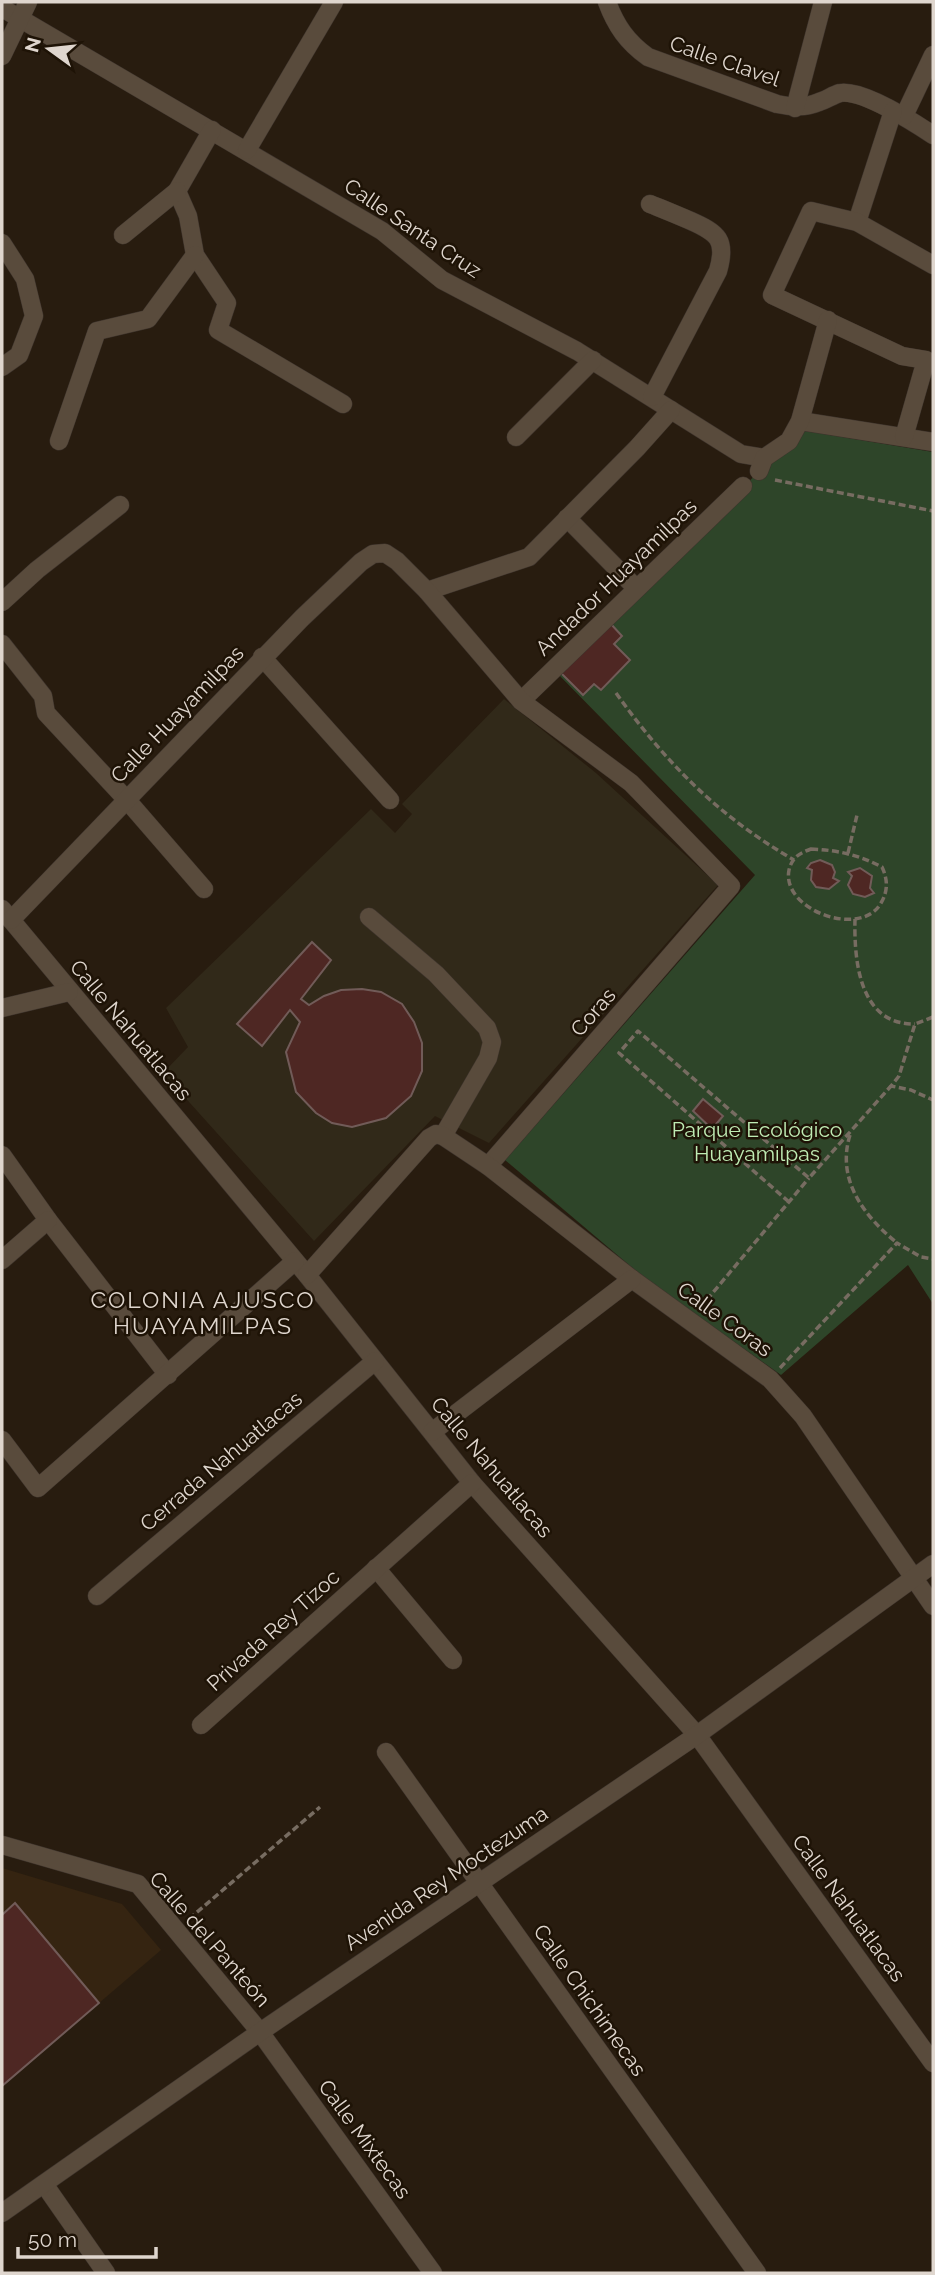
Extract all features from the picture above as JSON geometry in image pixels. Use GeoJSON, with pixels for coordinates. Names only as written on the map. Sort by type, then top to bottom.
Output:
{"type":"FeatureCollection","features":[{"type":"Feature","properties":{"kind":"street"},"geometry":{"type":"LineString","coordinates":[[247,150],[334,2]]}},
{"type":"Feature","properties":{"kind":"street","name":"Calle Clavel"},"geometry":{"type":"LineString","coordinates":[[607,2],[614,22],[633,47],[648,57],[777,104],[795,108],[816,104],[841,93],[856,95],[898,113],[933,135]]}},
{"type":"Feature","properties":{"kind":"street"},"geometry":{"type":"LineString","coordinates":[[795,108],[822,2]]}},
{"type":"Feature","properties":{"kind":"street","name":"Calle Santa Cruz"},"geometry":{"type":"LineString","coordinates":[[2,8],[24,10],[212,130],[382,231],[442,280],[593,360],[761,465]]}},
{"type":"Feature","properties":{"kind":"street"},"geometry":{"type":"LineString","coordinates":[[2,56],[24,10]]}},
{"type":"Feature","properties":{"kind":"street"},"geometry":{"type":"LineString","coordinates":[[857,222],[898,113],[933,55]]}},
{"type":"Feature","properties":{"kind":"street"},"geometry":{"type":"LineString","coordinates":[[123,235],[177,191],[212,130]]}},
{"type":"Feature","properties":{"kind":"street"},"geometry":{"type":"LineString","coordinates":[[177,191],[188,216],[195,255],[227,303],[218,330],[343,404]]}},
{"type":"Feature","properties":{"kind":"street"},"geometry":{"type":"LineString","coordinates":[[650,204],[712,230],[720,243],[722,257],[718,271],[652,397]]}},
{"type":"Feature","properties":{"kind":"street"},"geometry":{"type":"LineString","coordinates":[[904,438],[926,360],[902,355],[772,295],[811,211],[857,222],[933,265]]}},
{"type":"Feature","properties":{"kind":"street"},"geometry":{"type":"LineString","coordinates":[[2,243],[25,279],[34,316],[19,355],[2,367]]}},
{"type":"Feature","properties":{"kind":"street"},"geometry":{"type":"LineString","coordinates":[[59,441],[97,331],[148,319],[195,255]]}},
{"type":"Feature","properties":{"kind":"street"},"geometry":{"type":"LineString","coordinates":[[761,465],[789,441],[800,421],[828,320]]}},
{"type":"Feature","properties":{"kind":"street"},"geometry":{"type":"LineString","coordinates":[[516,437],[593,360]]}},
{"type":"Feature","properties":{"kind":"street"},"geometry":{"type":"LineString","coordinates":[[521,701],[427,591],[529,556],[637,448],[671,410]]}},
{"type":"Feature","properties":{"kind":"street"},"geometry":{"type":"LineString","coordinates":[[800,421],[933,442]]}},
{"type":"Feature","properties":{"kind":"street","name":"Andador Huayamilpas"},"geometry":{"type":"LineString","coordinates":[[521,701],[743,486]]}},
{"type":"Feature","properties":{"kind":"street"},"geometry":{"type":"LineString","coordinates":[[2,602],[37,570],[120,505]]}},
{"type":"Feature","properties":{"kind":"street"},"geometry":{"type":"LineString","coordinates":[[567,518],[636,588]]}},
{"type":"Feature","properties":{"kind":"street","name":"Calle Huayamilpas"},"geometry":{"type":"LineString","coordinates":[[6,914],[126,799],[262,657],[361,562],[373,554],[385,554],[397,561],[427,591]]}},
{"type":"Feature","properties":{"kind":"street"},"geometry":{"type":"LineString","coordinates":[[2,644],[43,696],[46,713],[204,889]]}},
{"type":"Feature","properties":{"kind":"street"},"geometry":{"type":"LineString","coordinates":[[262,657],[390,800]]}},
{"type":"Feature","properties":{"kind":"street","name":"Coras"},"geometry":{"type":"LineString","coordinates":[[488,1166],[731,886],[631,783],[521,701]]}},
{"type":"Feature","properties":{"kind":"street","name":"Calle Nahuatlacas"},"geometry":{"type":"LineString","coordinates":[[6,914],[301,1268],[471,1483],[697,1735],[933,2063]]}},
{"type":"Feature","properties":{"kind":"street"},"geometry":{"type":"LineString","coordinates":[[2,1440],[38,1488],[168,1375],[301,1268],[436,1137],[488,1058],[492,1042],[487,1028],[436,974],[369,917]]}},
{"type":"Feature","properties":{"kind":"street"},"geometry":{"type":"LineString","coordinates":[[2,1008],[69,992]]}},
{"type":"Feature","properties":{"kind":"street","name":"Calle Coras"},"geometry":{"type":"LineString","coordinates":[[436,1137],[488,1166],[632,1279],[769,1379],[803,1416],[933,1606]]}},
{"type":"Feature","properties":{"kind":"street"},"geometry":{"type":"LineString","coordinates":[[2,1155],[48,1220],[168,1375]]}},
{"type":"Feature","properties":{"kind":"street"},"geometry":{"type":"LineString","coordinates":[[2,1261],[48,1220]]}},
{"type":"Feature","properties":{"kind":"street"},"geometry":{"type":"LineString","coordinates":[[432,1432],[632,1279]]}},
{"type":"Feature","properties":{"kind":"street","name":"Cerrada Nahuatlacas"},"geometry":{"type":"LineString","coordinates":[[97,1596],[375,1361]]}},
{"type":"Feature","properties":{"kind":"street","name":"Privada Rey Tizoc"},"geometry":{"type":"LineString","coordinates":[[201,1725],[471,1483]]}},
{"type":"Feature","properties":{"kind":"street","name":"Avenida Rey Moctezuma"},"geometry":{"type":"LineString","coordinates":[[2,2213],[260,2032],[697,1735],[933,1564]]}},
{"type":"Feature","properties":{"kind":"street"},"geometry":{"type":"LineString","coordinates":[[376,1568],[453,1660]]}},
{"type":"Feature","properties":{"kind":"street","name":"Calle Chichimecas"},"geometry":{"type":"LineString","coordinates":[[386,1752],[757,2273]]}},
{"type":"Feature","properties":{"kind":"street","name":"Calle del Panteón"},"geometry":{"type":"LineString","coordinates":[[2,1845],[138,1884],[260,2032]]}},
{"type":"Feature","properties":{"kind":"street","name":"Calle Mixtecas"},"geometry":{"type":"LineString","coordinates":[[260,2032],[433,2273]]}},
{"type":"Feature","properties":{"kind":"street"},"geometry":{"type":"LineString","coordinates":[[44,2184],[106,2273]]}},
{"type":"Feature","properties":{"kind":"path"},"geometry":{"type":"LineString","coordinates":[[761,465],[764,478],[933,511]]}},
{"type":"Feature","properties":{"kind":"path"},"geometry":{"type":"LineString","coordinates":[[616,693],[641,729],[703,795],[772,847],[794,860]]}},
{"type":"Feature","properties":{"kind":"path"},"geometry":{"type":"LineString","coordinates":[[848,853],[857,815]]}},
{"type":"Feature","properties":{"kind":"path"},"geometry":{"type":"LineString","coordinates":[[811,849],[848,853],[882,867],[887,878],[886,893],[880,906],[864,918],[821,913],[806,906],[792,892],[788,877],[790,863],[794,860],[800,853],[811,849]]}},
{"type":"Feature","properties":{"kind":"path"},"geometry":{"type":"LineString","coordinates":[[855,919],[854,950],[867,997],[882,1014],[902,1024],[915,1024],[933,1017]]}},
{"type":"Feature","properties":{"kind":"path"},"geometry":{"type":"LineString","coordinates":[[699,1309],[899,1076],[915,1024]]}},
{"type":"Feature","properties":{"kind":"path"},"geometry":{"type":"LineString","coordinates":[[789,1202],[619,1053],[638,1031],[809,1178]]}},
{"type":"Feature","properties":{"kind":"path"},"geometry":{"type":"LineString","coordinates":[[891,1086],[911,1090],[933,1100]]}},
{"type":"Feature","properties":{"kind":"path"},"geometry":{"type":"LineString","coordinates":[[859,1122],[849,1135],[846,1150],[846,1169],[851,1189],[863,1209],[881,1230],[920,1257],[933,1259]]}},
{"type":"Feature","properties":{"kind":"path"},"geometry":{"type":"LineString","coordinates":[[769,1379],[897,1243]]}},
{"type":"Feature","properties":{"kind":"path"},"geometry":{"type":"LineString","coordinates":[[176,1930],[320,1807]]}},
{"type":"Feature","properties":{"kind":"shaded area"},"geometry":{"type":"Polygon","coordinates":[[[504,699],[596,773],[718,885],[489,1143],[435,1116],[314,1241],[163,1073],[188,1047],[166,1008],[371,809],[395,833],[412,814],[402,804],[504,699]]]}},
{"type":"Feature","properties":{"kind":"shaded area"},"geometry":{"type":"Polygon","coordinates":[[[2,1868],[122,1904],[161,1950],[2,2086],[2,1868]]]}},
{"type":"Feature","properties":{"kind":"green space","name":"Parque Ecológico Huayamilpas"},"geometry":{"type":"Polygon","coordinates":[[[800,430],[933,452],[933,1304],[908,1265],[781,1375],[648,1281],[505,1160],[755,875],[558,674],[800,430]]]}},
{"type":"Feature","properties":{"kind":"building"},"geometry":{"type":"Polygon","coordinates":[[[610,623],[622,636],[614,644],[630,660],[601,690],[594,684],[583,695],[561,673],[610,623]]]}},
{"type":"Feature","properties":{"kind":"building"},"geometry":{"type":"Polygon","coordinates":[[[820,860],[832,865],[835,872],[833,878],[839,881],[829,889],[816,887],[811,880],[812,870],[807,868],[811,863],[820,860]]]}},
{"type":"Feature","properties":{"kind":"building"},"geometry":{"type":"Polygon","coordinates":[[[860,868],[872,876],[870,888],[874,893],[865,897],[853,894],[848,885],[852,876],[848,872],[860,868]]]}},
{"type":"Feature","properties":{"kind":"building"},"geometry":{"type":"Polygon","coordinates":[[[312,942],[331,960],[301,999],[309,1005],[341,990],[381,992],[402,1004],[414,1022],[422,1043],[422,1071],[411,1096],[386,1118],[352,1127],[332,1123],[316,1113],[296,1092],[286,1052],[300,1022],[290,1010],[262,1046],[237,1024],[312,942]]]}},
{"type":"Feature","properties":{"kind":"building"},"geometry":{"type":"Polygon","coordinates":[[[703,1099],[723,1116],[712,1129],[693,1111],[703,1099]]]}},
{"type":"Feature","properties":{"kind":"building"},"geometry":{"type":"Polygon","coordinates":[[[15,1903],[99,2003],[2,2086],[2,1915],[15,1903]]]}},
{"type":"Feature","properties":{"kind":"district","name":"COLONIA AJUSCO HUAYAMILPAS"},"geometry":{"type":"Point","coordinates":[203,1312]}}]}
